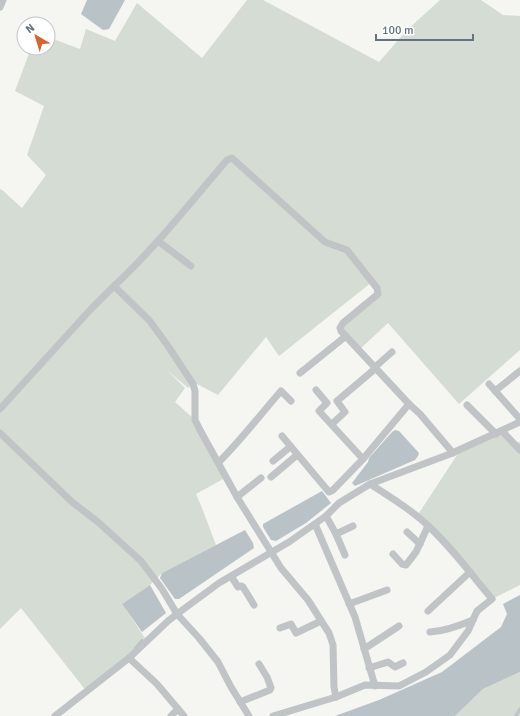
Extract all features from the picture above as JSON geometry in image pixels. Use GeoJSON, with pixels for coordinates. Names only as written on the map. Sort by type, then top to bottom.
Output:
{"type":"FeatureCollection","features":[{"type":"Feature","properties":{"kind":"street"},"geometry":{"type":"LineString","coordinates":[[0,7],[3,0]]}},
{"type":"Feature","properties":{"kind":"street"},"geometry":{"type":"LineString","coordinates":[[0,409],[90,310],[158,241],[227,160],[232,158],[325,242],[347,250],[378,288],[378,294],[341,325],[341,331],[420,414],[453,453]]}},
{"type":"Feature","properties":{"kind":"street"},"geometry":{"type":"LineString","coordinates":[[158,241],[191,266]]}},
{"type":"Feature","properties":{"kind":"street"},"geometry":{"type":"LineString","coordinates":[[114,286],[149,320],[193,384],[195,391],[195,420],[237,497],[281,568],[308,600],[329,633],[333,645],[334,687],[336,697]]}},
{"type":"Feature","properties":{"kind":"street"},"geometry":{"type":"LineString","coordinates":[[300,373],[346,336]]}},
{"type":"Feature","properties":{"kind":"street"},"geometry":{"type":"LineString","coordinates":[[332,424],[345,412],[337,402],[392,352]]}},
{"type":"Feature","properties":{"kind":"street"},"geometry":{"type":"LineString","coordinates":[[495,390],[520,371]]}},
{"type":"Feature","properties":{"kind":"street"},"geometry":{"type":"LineString","coordinates":[[489,384],[520,419]]}},
{"type":"Feature","properties":{"kind":"street"},"geometry":{"type":"LineString","coordinates":[[316,390],[328,403],[319,411],[364,460]]}},
{"type":"Feature","properties":{"kind":"street"},"geometry":{"type":"LineString","coordinates":[[219,462],[235,446],[265,409],[282,391],[291,401]]}},
{"type":"Feature","properties":{"kind":"street"},"geometry":{"type":"LineString","coordinates":[[329,492],[333,490],[364,460],[409,404]]}},
{"type":"Feature","properties":{"kind":"street"},"geometry":{"type":"LineString","coordinates":[[467,405],[520,450]]}},
{"type":"Feature","properties":{"kind":"street"},"geometry":{"type":"LineString","coordinates":[[55,716],[129,658],[177,614],[219,583],[289,542],[326,516],[339,503],[370,484],[453,453],[520,422]]}},
{"type":"Feature","properties":{"kind":"street"},"geometry":{"type":"LineString","coordinates":[[0,433],[72,502],[98,522],[141,561],[162,589],[177,614],[200,638],[218,662],[249,716]]}},
{"type":"Feature","properties":{"kind":"street"},"geometry":{"type":"LineString","coordinates":[[282,436],[339,503]]}},
{"type":"Feature","properties":{"kind":"street"},"geometry":{"type":"LineString","coordinates":[[273,460],[290,447]]}},
{"type":"Feature","properties":{"kind":"street"},"geometry":{"type":"LineString","coordinates":[[271,477],[297,455]]}},
{"type":"Feature","properties":{"kind":"street"},"geometry":{"type":"LineString","coordinates":[[237,497],[261,478]]}},
{"type":"Feature","properties":{"kind":"street"},"geometry":{"type":"LineString","coordinates":[[273,716],[336,697],[365,685],[399,686],[426,672],[450,655],[468,631],[477,612],[492,599],[445,542],[391,496],[370,484]]}},
{"type":"Feature","properties":{"kind":"street"},"geometry":{"type":"LineString","coordinates":[[326,516],[345,555]]}},
{"type":"Feature","properties":{"kind":"street"},"geometry":{"type":"LineString","coordinates":[[315,524],[355,617],[375,686]]}},
{"type":"Feature","properties":{"kind":"street"},"geometry":{"type":"LineString","coordinates":[[336,534],[353,526]]}},
{"type":"Feature","properties":{"kind":"street"},"geometry":{"type":"LineString","coordinates":[[393,554],[402,564],[406,565],[416,552],[428,526]]}},
{"type":"Feature","properties":{"kind":"street"},"geometry":{"type":"LineString","coordinates":[[407,532],[420,544]]}},
{"type":"Feature","properties":{"kind":"street"},"geometry":{"type":"LineString","coordinates":[[428,611],[470,572]]}},
{"type":"Feature","properties":{"kind":"street"},"geometry":{"type":"LineString","coordinates":[[231,576],[238,587],[243,587],[254,605]]}},
{"type":"Feature","properties":{"kind":"street"},"geometry":{"type":"LineString","coordinates":[[349,604],[387,590]]}},
{"type":"Feature","properties":{"kind":"street"},"geometry":{"type":"LineString","coordinates":[[430,632],[454,628],[473,620]]}},
{"type":"Feature","properties":{"kind":"street"},"geometry":{"type":"LineString","coordinates":[[280,628],[291,624],[296,633],[321,621]]}},
{"type":"Feature","properties":{"kind":"street"},"geometry":{"type":"LineString","coordinates":[[364,649],[399,626]]}},
{"type":"Feature","properties":{"kind":"street"},"geometry":{"type":"LineString","coordinates":[[129,658],[157,684],[184,716]]}},
{"type":"Feature","properties":{"kind":"street"},"geometry":{"type":"LineString","coordinates":[[369,668],[388,662],[395,668],[403,663]]}},
{"type":"Feature","properties":{"kind":"street"},"geometry":{"type":"LineString","coordinates":[[240,702],[270,690],[271,688],[267,677],[259,664]]}},
{"type":"Feature","properties":{"kind":"street"},"geometry":{"type":"LineString","coordinates":[[171,716],[178,709]]}},
{"type":"Feature","properties":{"kind":"lane"},"geometry":{"type":"LineString","coordinates":[[516,716],[520,709]]}},
{"type":"Feature","properties":{"kind":"shaded area"},"geometry":{"type":"Polygon","coordinates":[[[87,0],[125,0],[109,29],[103,30],[81,14],[87,0]]]}},
{"type":"Feature","properties":{"kind":"shaded area"},"geometry":{"type":"Polygon","coordinates":[[[247,0],[263,0],[379,62],[407,30],[440,0],[481,0],[503,15],[520,16],[520,350],[459,404],[388,323],[359,350],[340,328],[378,291],[372,282],[279,356],[266,337],[218,395],[195,383],[188,388],[167,370],[185,388],[175,402],[195,420],[225,478],[196,494],[216,545],[162,573],[150,585],[122,604],[147,641],[87,692],[21,608],[0,629],[0,190],[1,189],[22,208],[46,175],[27,155],[44,106],[15,91],[28,56],[56,56],[56,40],[80,49],[86,29],[115,41],[137,3],[202,58],[247,0]]]}},
{"type":"Feature","properties":{"kind":"shaded area"},"geometry":{"type":"Polygon","coordinates":[[[395,430],[399,431],[419,453],[418,456],[415,460],[355,486],[352,483],[368,462],[369,458],[395,430]]]}},
{"type":"Feature","properties":{"kind":"shaded area"},"geometry":{"type":"Polygon","coordinates":[[[502,431],[514,443],[520,442],[520,585],[492,599],[417,516],[461,449],[502,431]]]}},
{"type":"Feature","properties":{"kind":"shaded area"},"geometry":{"type":"Polygon","coordinates":[[[322,491],[331,503],[306,523],[276,541],[271,540],[263,527],[263,524],[322,491]]]}},
{"type":"Feature","properties":{"kind":"shaded area"},"geometry":{"type":"Polygon","coordinates":[[[245,530],[253,543],[254,548],[179,599],[175,599],[160,578],[162,573],[245,530]]]}},
{"type":"Feature","properties":{"kind":"shaded area"},"geometry":{"type":"Polygon","coordinates":[[[150,585],[166,613],[142,632],[122,604],[150,585]]]}},
{"type":"Feature","properties":{"kind":"shaded area"},"geometry":{"type":"Polygon","coordinates":[[[520,595],[520,672],[483,689],[455,716],[335,716],[379,700],[442,672],[501,627],[507,614],[503,604],[520,595]]]}},
{"type":"Feature","properties":{"kind":"shaded area"},"geometry":{"type":"Polygon","coordinates":[[[520,672],[520,716],[455,716],[483,689],[520,672]]]}},
{"type":"Feature","properties":{"kind":"waterway"},"geometry":{"type":"LineString","coordinates":[[135,648],[142,640]]}}]}
